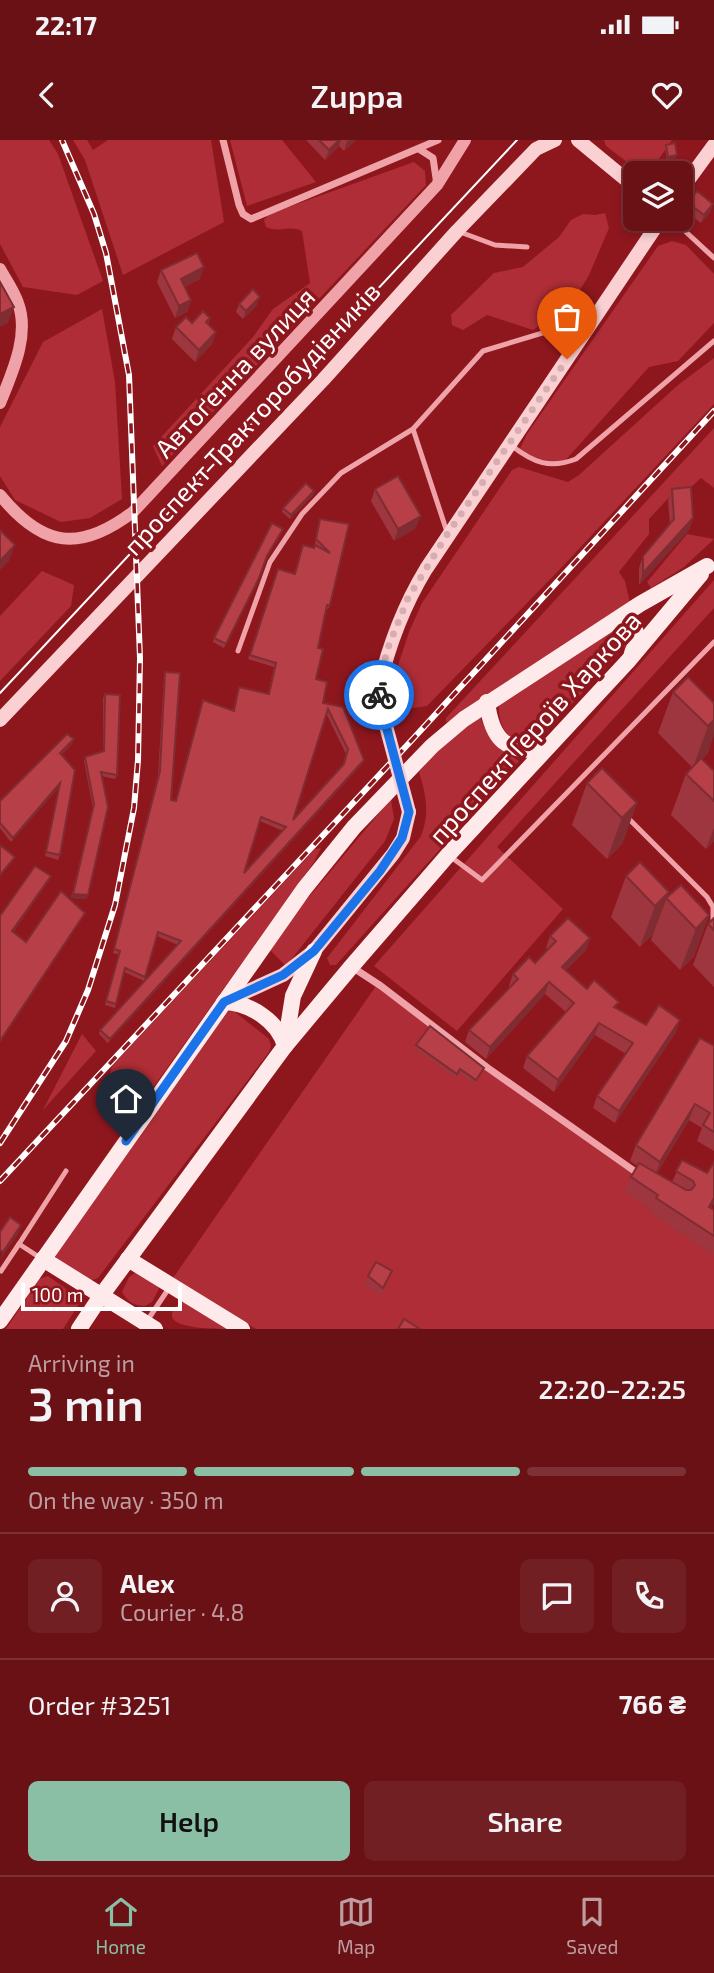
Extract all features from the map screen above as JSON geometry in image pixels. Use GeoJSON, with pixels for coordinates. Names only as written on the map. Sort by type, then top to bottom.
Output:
{"type":"FeatureCollection","features":[{"type":"Feature","properties":{"kind":"main road","name":"проспект Тракторобудівників"},"geometry":{"type":"LineString","coordinates":[[0,720],[323,380],[457,231],[536,149],[555,140]]}},
{"type":"Feature","properties":{"kind":"main road"},"geometry":{"type":"LineString","coordinates":[[578,140],[623,177]]}},
{"type":"Feature","properties":{"kind":"main road"},"geometry":{"type":"LineString","coordinates":[[693,174],[714,145]]}},
{"type":"Feature","properties":{"kind":"main road"},"geometry":{"type":"LineString","coordinates":[[224,1002],[283,975],[314,951],[393,854],[402,838],[409,812],[381,707],[379,687],[387,650],[401,614],[448,533],[653,231]]}},
{"type":"Feature","properties":{"kind":"main road","name":"проспект Героїв Харкова"},"geometry":{"type":"LineString","coordinates":[[0,1321],[304,889],[354,827],[432,746],[487,702],[712,562]]}},
{"type":"Feature","properties":{"kind":"main road","name":"проспект Героїв Харкова"},"geometry":{"type":"LineString","coordinates":[[79,1329],[285,1046],[449,855],[628,661],[712,562]]}},
{"type":"Feature","properties":{"kind":"main road"},"geometry":{"type":"LineString","coordinates":[[616,620],[629,623],[637,631],[638,637],[628,661]]}},
{"type":"Feature","properties":{"kind":"main road"},"geometry":{"type":"LineString","coordinates":[[487,702],[494,732],[500,740],[520,750],[544,750]]}},
{"type":"Feature","properties":{"kind":"main road"},"geometry":{"type":"LineString","coordinates":[[285,1046],[293,996],[314,951]]}},
{"type":"Feature","properties":{"kind":"main road"},"geometry":{"type":"LineString","coordinates":[[224,1002],[245,1005],[266,1019],[282,1035],[285,1046]]}},
{"type":"Feature","properties":{"kind":"main road"},"geometry":{"type":"LineString","coordinates":[[43,1259],[147,1327]]}},
{"type":"Feature","properties":{"kind":"main road"},"geometry":{"type":"LineString","coordinates":[[128,1259],[242,1329]]}},
{"type":"Feature","properties":{"kind":"street"},"geometry":{"type":"LineString","coordinates":[[223,140],[239,205],[243,214],[251,219],[438,140]]}},
{"type":"Feature","properties":{"kind":"street","name":"Автоґенна вулиця"},"geometry":{"type":"LineString","coordinates":[[0,495],[27,521],[62,539],[89,538],[122,521],[146,502],[437,185],[465,140]]}},
{"type":"Feature","properties":{"kind":"street"},"geometry":{"type":"LineString","coordinates":[[419,149],[433,158],[437,185]]}},
{"type":"Feature","properties":{"kind":"street"},"geometry":{"type":"LineString","coordinates":[[0,269],[19,304],[22,332],[14,367],[0,403]]}},
{"type":"Feature","properties":{"kind":"street"},"geometry":{"type":"LineString","coordinates":[[351,967],[381,986],[488,1068],[645,1179]]}},
{"type":"Feature","properties":{"kind":"lane"},"geometry":{"type":"LineString","coordinates":[[457,231],[495,244],[527,247]]}},
{"type":"Feature","properties":{"kind":"lane"},"geometry":{"type":"LineString","coordinates":[[685,231],[714,258]]}},
{"type":"Feature","properties":{"kind":"lane"},"geometry":{"type":"LineString","coordinates":[[238,650],[270,562],[302,514],[341,473],[413,429],[483,351],[595,317]]}},
{"type":"Feature","properties":{"kind":"lane"},"geometry":{"type":"LineString","coordinates":[[510,444],[530,460],[556,465],[576,459],[714,341]]}},
{"type":"Feature","properties":{"kind":"lane"},"geometry":{"type":"LineString","coordinates":[[413,429],[448,533]]}},
{"type":"Feature","properties":{"kind":"lane"},"geometry":{"type":"LineString","coordinates":[[449,855],[482,880],[714,642]]}},
{"type":"Feature","properties":{"kind":"lane"},"geometry":{"type":"LineString","coordinates":[[585,775],[594,785]]}},
{"type":"Feature","properties":{"kind":"lane"},"geometry":{"type":"LineString","coordinates":[[624,814],[707,897],[713,908],[712,927]]}},
{"type":"Feature","properties":{"kind":"lane"},"geometry":{"type":"LineString","coordinates":[[1,1271],[66,1171]]}},
{"type":"Feature","properties":{"kind":"lane"},"geometry":{"type":"LineString","coordinates":[[19,1244],[43,1259]]}},
{"type":"Feature","properties":{"kind":"lane"},"geometry":{"type":"LineString","coordinates":[[147,1327],[170,1285]]}},
{"type":"Feature","properties":{"kind":"shaded area"},"geometry":{"type":"Polygon","coordinates":[[[0,140],[49,140],[58,154],[103,281],[77,295],[23,287],[0,244],[0,140]]]}},
{"type":"Feature","properties":{"kind":"shaded area"},"geometry":{"type":"Polygon","coordinates":[[[73,140],[87,140],[93,150],[108,140],[211,140],[224,222],[123,275],[85,160],[73,140]]]}},
{"type":"Feature","properties":{"kind":"shaded area"},"geometry":{"type":"Polygon","coordinates":[[[230,140],[282,140],[316,182],[247,206],[230,140]]]}},
{"type":"Feature","properties":{"kind":"shaded area"},"geometry":{"type":"Polygon","coordinates":[[[604,140],[672,140],[657,161],[626,161],[606,146],[604,140]]]}},
{"type":"Feature","properties":{"kind":"shaded area"},"geometry":{"type":"Polygon","coordinates":[[[414,162],[425,171],[426,185],[162,466],[153,446],[253,337],[273,309],[310,283],[302,231],[271,229],[266,227],[264,220],[269,214],[414,162]]]}},
{"type":"Feature","properties":{"kind":"shaded area"},"geometry":{"type":"Polygon","coordinates":[[[605,213],[609,228],[589,275],[571,305],[533,330],[487,315],[463,330],[452,325],[451,315],[494,273],[523,267],[559,237],[571,220],[583,214],[605,213]]]}},
{"type":"Feature","properties":{"kind":"shaded area"},"geometry":{"type":"Polygon","coordinates":[[[672,241],[686,245],[714,274],[714,323],[678,361],[649,367],[562,464],[530,460],[519,451],[527,434],[658,246],[672,241]]]}},
{"type":"Feature","properties":{"kind":"shaded area"},"geometry":{"type":"Polygon","coordinates":[[[102,309],[115,382],[122,499],[90,518],[61,522],[15,500],[0,476],[0,427],[43,342],[102,309]]]}},
{"type":"Feature","properties":{"kind":"shaded area"},"geometry":{"type":"Polygon","coordinates":[[[714,358],[714,404],[562,567],[427,706],[413,708],[394,704],[391,687],[409,632],[422,603],[512,470],[519,467],[568,482],[678,385],[714,358]]]}},
{"type":"Feature","properties":{"kind":"shaded area"},"geometry":{"type":"Polygon","coordinates":[[[714,428],[714,488],[701,478],[688,490],[674,492],[649,519],[649,534],[619,572],[625,581],[630,603],[446,722],[446,718],[714,428]]]}},
{"type":"Feature","properties":{"kind":"shaded area"},"geometry":{"type":"Polygon","coordinates":[[[687,534],[714,539],[684,567],[651,588],[647,582],[687,534]]]}},
{"type":"Feature","properties":{"kind":"shaded area"},"geometry":{"type":"Polygon","coordinates":[[[42,571],[74,585],[71,606],[0,681],[0,616],[42,571]]]}},
{"type":"Feature","properties":{"kind":"shaded area"},"geometry":{"type":"Polygon","coordinates":[[[714,580],[714,608],[497,847],[563,909],[457,1031],[374,966],[714,580]]]}},
{"type":"Feature","properties":{"kind":"shaded area"},"geometry":{"type":"Polygon","coordinates":[[[619,625],[627,626],[630,641],[536,743],[519,743],[512,739],[500,720],[499,703],[619,625]]]}},
{"type":"Feature","properties":{"kind":"shaded area"},"geometry":{"type":"Polygon","coordinates":[[[480,716],[486,731],[495,742],[519,761],[336,965],[330,965],[327,958],[421,836],[426,804],[419,772],[436,752],[480,716]]]}},
{"type":"Feature","properties":{"kind":"shaded area"},"geometry":{"type":"Polygon","coordinates":[[[391,799],[394,819],[385,841],[286,966],[267,947],[391,799]]]}},
{"type":"Feature","properties":{"kind":"shaded area"},"geometry":{"type":"Polygon","coordinates":[[[321,848],[314,862],[125,1127],[114,1120],[109,1078],[112,1066],[315,849],[321,848]]]}},
{"type":"Feature","properties":{"kind":"shaded area"},"geometry":{"type":"Polygon","coordinates":[[[376,986],[714,1224],[714,1329],[256,1329],[173,1278],[376,986]]]}},
{"type":"Feature","properties":{"kind":"shaded area"},"geometry":{"type":"Polygon","coordinates":[[[235,1012],[269,1039],[269,1052],[98,1278],[89,1281],[56,1264],[56,1250],[223,1014],[235,1012]]]}},
{"type":"Feature","properties":{"kind":"shaded area"},"geometry":{"type":"Polygon","coordinates":[[[82,1034],[96,1051],[43,1110],[82,1034]]]}},
{"type":"Feature","properties":{"kind":"shaded area"},"geometry":{"type":"Polygon","coordinates":[[[135,1273],[155,1282],[159,1289],[152,1302],[145,1306],[131,1302],[122,1292],[129,1277],[135,1273]]]}},
{"type":"Feature","properties":{"kind":"shaded area"},"geometry":{"type":"Polygon","coordinates":[[[48,1276],[76,1296],[79,1304],[63,1329],[6,1329],[39,1279],[48,1276]]]}},
{"type":"Feature","properties":{"kind":"shaded area"},"geometry":{"type":"Polygon","coordinates":[[[183,1302],[191,1304],[230,1329],[178,1323],[172,1314],[176,1306],[183,1302]]]}},
{"type":"Feature","properties":{"kind":"building"},"geometry":{"type":"Polygon","coordinates":[[[319,140],[339,140],[329,150],[319,140]]]}},
{"type":"Feature","properties":{"kind":"building"},"geometry":{"type":"Polygon","coordinates":[[[675,143],[677,155],[668,157],[666,145],[675,143]]]}},
{"type":"Feature","properties":{"kind":"building"},"geometry":{"type":"Polygon","coordinates":[[[697,191],[713,204],[704,215],[693,207],[693,196],[697,191]]]}},
{"type":"Feature","properties":{"kind":"building"},"geometry":{"type":"Polygon","coordinates":[[[197,253],[204,267],[181,279],[191,300],[179,306],[161,270],[197,253]]]}},
{"type":"Feature","properties":{"kind":"building"},"geometry":{"type":"Polygon","coordinates":[[[0,282],[14,307],[0,314],[0,282]]]}},
{"type":"Feature","properties":{"kind":"building"},"geometry":{"type":"Polygon","coordinates":[[[253,289],[260,297],[246,311],[239,304],[253,289]]]}},
{"type":"Feature","properties":{"kind":"building"},"geometry":{"type":"Polygon","coordinates":[[[203,311],[210,318],[206,322],[216,332],[199,350],[176,327],[186,317],[192,323],[203,311]]]}},
{"type":"Feature","properties":{"kind":"building"},"geometry":{"type":"Polygon","coordinates":[[[398,476],[421,516],[398,529],[375,489],[398,476]]]}},
{"type":"Feature","properties":{"kind":"building"},"geometry":{"type":"Polygon","coordinates":[[[306,483],[314,491],[291,515],[283,508],[306,483]]]}},
{"type":"Feature","properties":{"kind":"building"},"geometry":{"type":"Polygon","coordinates":[[[691,487],[693,518],[643,573],[643,556],[674,519],[672,489],[691,487]]]}},
{"type":"Feature","properties":{"kind":"building"},"geometry":{"type":"Polygon","coordinates":[[[320,519],[349,524],[330,605],[327,605],[318,648],[323,649],[316,679],[327,682],[323,703],[343,707],[364,760],[110,1039],[100,1030],[181,941],[158,932],[145,977],[125,968],[116,1004],[106,1001],[120,951],[114,949],[160,771],[165,672],[180,673],[171,800],[176,801],[203,700],[234,711],[239,687],[269,694],[276,663],[250,655],[278,569],[295,574],[303,545],[314,548],[315,545],[330,553],[316,539],[320,519]],[[328,709],[293,820],[344,764],[348,749],[328,709]],[[261,817],[244,873],[286,827],[261,817]]]}},
{"type":"Feature","properties":{"kind":"building"},"geometry":{"type":"Polygon","coordinates":[[[272,523],[283,529],[267,556],[226,644],[214,638],[272,523]]]}},
{"type":"Feature","properties":{"kind":"building"},"geometry":{"type":"Polygon","coordinates":[[[0,530],[15,545],[0,561],[0,530]]]}},
{"type":"Feature","properties":{"kind":"building"},"geometry":{"type":"Polygon","coordinates":[[[688,677],[714,703],[714,720],[708,726],[673,692],[688,677]]]}},
{"type":"Feature","properties":{"kind":"building"},"geometry":{"type":"Polygon","coordinates":[[[105,694],[120,695],[117,775],[101,772],[108,807],[88,895],[73,894],[94,804],[85,757],[104,751],[105,694]]]}},
{"type":"Feature","properties":{"kind":"building"},"geometry":{"type":"Polygon","coordinates":[[[67,734],[74,739],[60,753],[75,770],[60,855],[46,852],[60,783],[13,838],[0,823],[0,801],[67,734]]]}},
{"type":"Feature","properties":{"kind":"building"},"geometry":{"type":"Polygon","coordinates":[[[701,758],[714,771],[714,801],[686,774],[701,758]]]}},
{"type":"Feature","properties":{"kind":"building"},"geometry":{"type":"Polygon","coordinates":[[[602,768],[637,803],[622,818],[587,783],[602,768]]]}},
{"type":"Feature","properties":{"kind":"building"},"geometry":{"type":"Polygon","coordinates":[[[0,845],[15,857],[0,875],[0,845]]]}},
{"type":"Feature","properties":{"kind":"building"},"geometry":{"type":"Polygon","coordinates":[[[640,862],[669,892],[655,906],[626,876],[640,862]]]}},
{"type":"Feature","properties":{"kind":"building"},"geometry":{"type":"Polygon","coordinates":[[[35,866],[51,876],[12,931],[26,942],[61,891],[85,913],[0,1041],[0,916],[35,866]]]}},
{"type":"Feature","properties":{"kind":"building"},"geometry":{"type":"Polygon","coordinates":[[[681,885],[709,915],[696,929],[666,898],[681,885]]]}},
{"type":"Feature","properties":{"kind":"building"},"geometry":{"type":"Polygon","coordinates":[[[568,918],[590,938],[562,967],[587,989],[594,980],[619,1002],[614,1007],[646,1025],[659,1005],[680,1020],[619,1111],[597,1096],[633,1043],[599,1023],[558,1080],[527,1056],[574,1003],[549,982],[490,1047],[469,1030],[518,979],[513,974],[529,957],[535,963],[556,941],[550,936],[568,918]]]}},
{"type":"Feature","properties":{"kind":"building"},"geometry":{"type":"Polygon","coordinates":[[[714,918],[714,930],[708,924],[714,918]]]}},
{"type":"Feature","properties":{"kind":"building"},"geometry":{"type":"Polygon","coordinates":[[[430,1026],[484,1068],[476,1080],[460,1069],[457,1074],[416,1045],[430,1026]]]}},
{"type":"Feature","properties":{"kind":"building"},"geometry":{"type":"Polygon","coordinates":[[[700,1038],[714,1046],[714,1132],[703,1125],[710,1113],[695,1104],[660,1162],[636,1145],[700,1038]]]}},
{"type":"Feature","properties":{"kind":"building"},"geometry":{"type":"Polygon","coordinates":[[[682,1160],[707,1173],[714,1162],[714,1198],[709,1207],[714,1210],[714,1236],[656,1198],[658,1195],[631,1177],[639,1163],[686,1190],[691,1190],[695,1185],[693,1181],[676,1171],[682,1160]]]}},
{"type":"Feature","properties":{"kind":"building"},"geometry":{"type":"Polygon","coordinates":[[[10,1217],[21,1225],[3,1252],[0,1250],[0,1232],[10,1217]]]}},
{"type":"Feature","properties":{"kind":"building"},"geometry":{"type":"Polygon","coordinates":[[[376,1262],[392,1271],[383,1288],[368,1276],[376,1262]]]}},
{"type":"Feature","properties":{"kind":"building"},"geometry":{"type":"Polygon","coordinates":[[[404,1319],[420,1329],[398,1329],[404,1319]]]}},
{"type":"Feature","properties":{"kind":"tram line"},"geometry":{"type":"LineString","coordinates":[[0,693],[517,140]]}},
{"type":"Feature","properties":{"kind":"railway"},"geometry":{"type":"LineString","coordinates":[[0,1143],[66,1041],[88,990],[115,905],[134,808],[138,760],[140,658],[129,375],[106,253],[94,214],[62,140]]}},
{"type":"Feature","properties":{"kind":"railway"},"geometry":{"type":"LineString","coordinates":[[0,1181],[411,741],[714,411]]}},
{"type":"Feature","properties":{"kind":"way so far"},"geometry":{"type":"LineString","coordinates":[[379,695],[387,650],[408,598],[448,533],[567,359]]}},
{"type":"Feature","properties":{"kind":"route"},"geometry":{"type":"LineString","coordinates":[[126,1141],[224,1002],[283,975],[314,951],[393,854],[407,825],[409,812],[379,695]]}}]}
